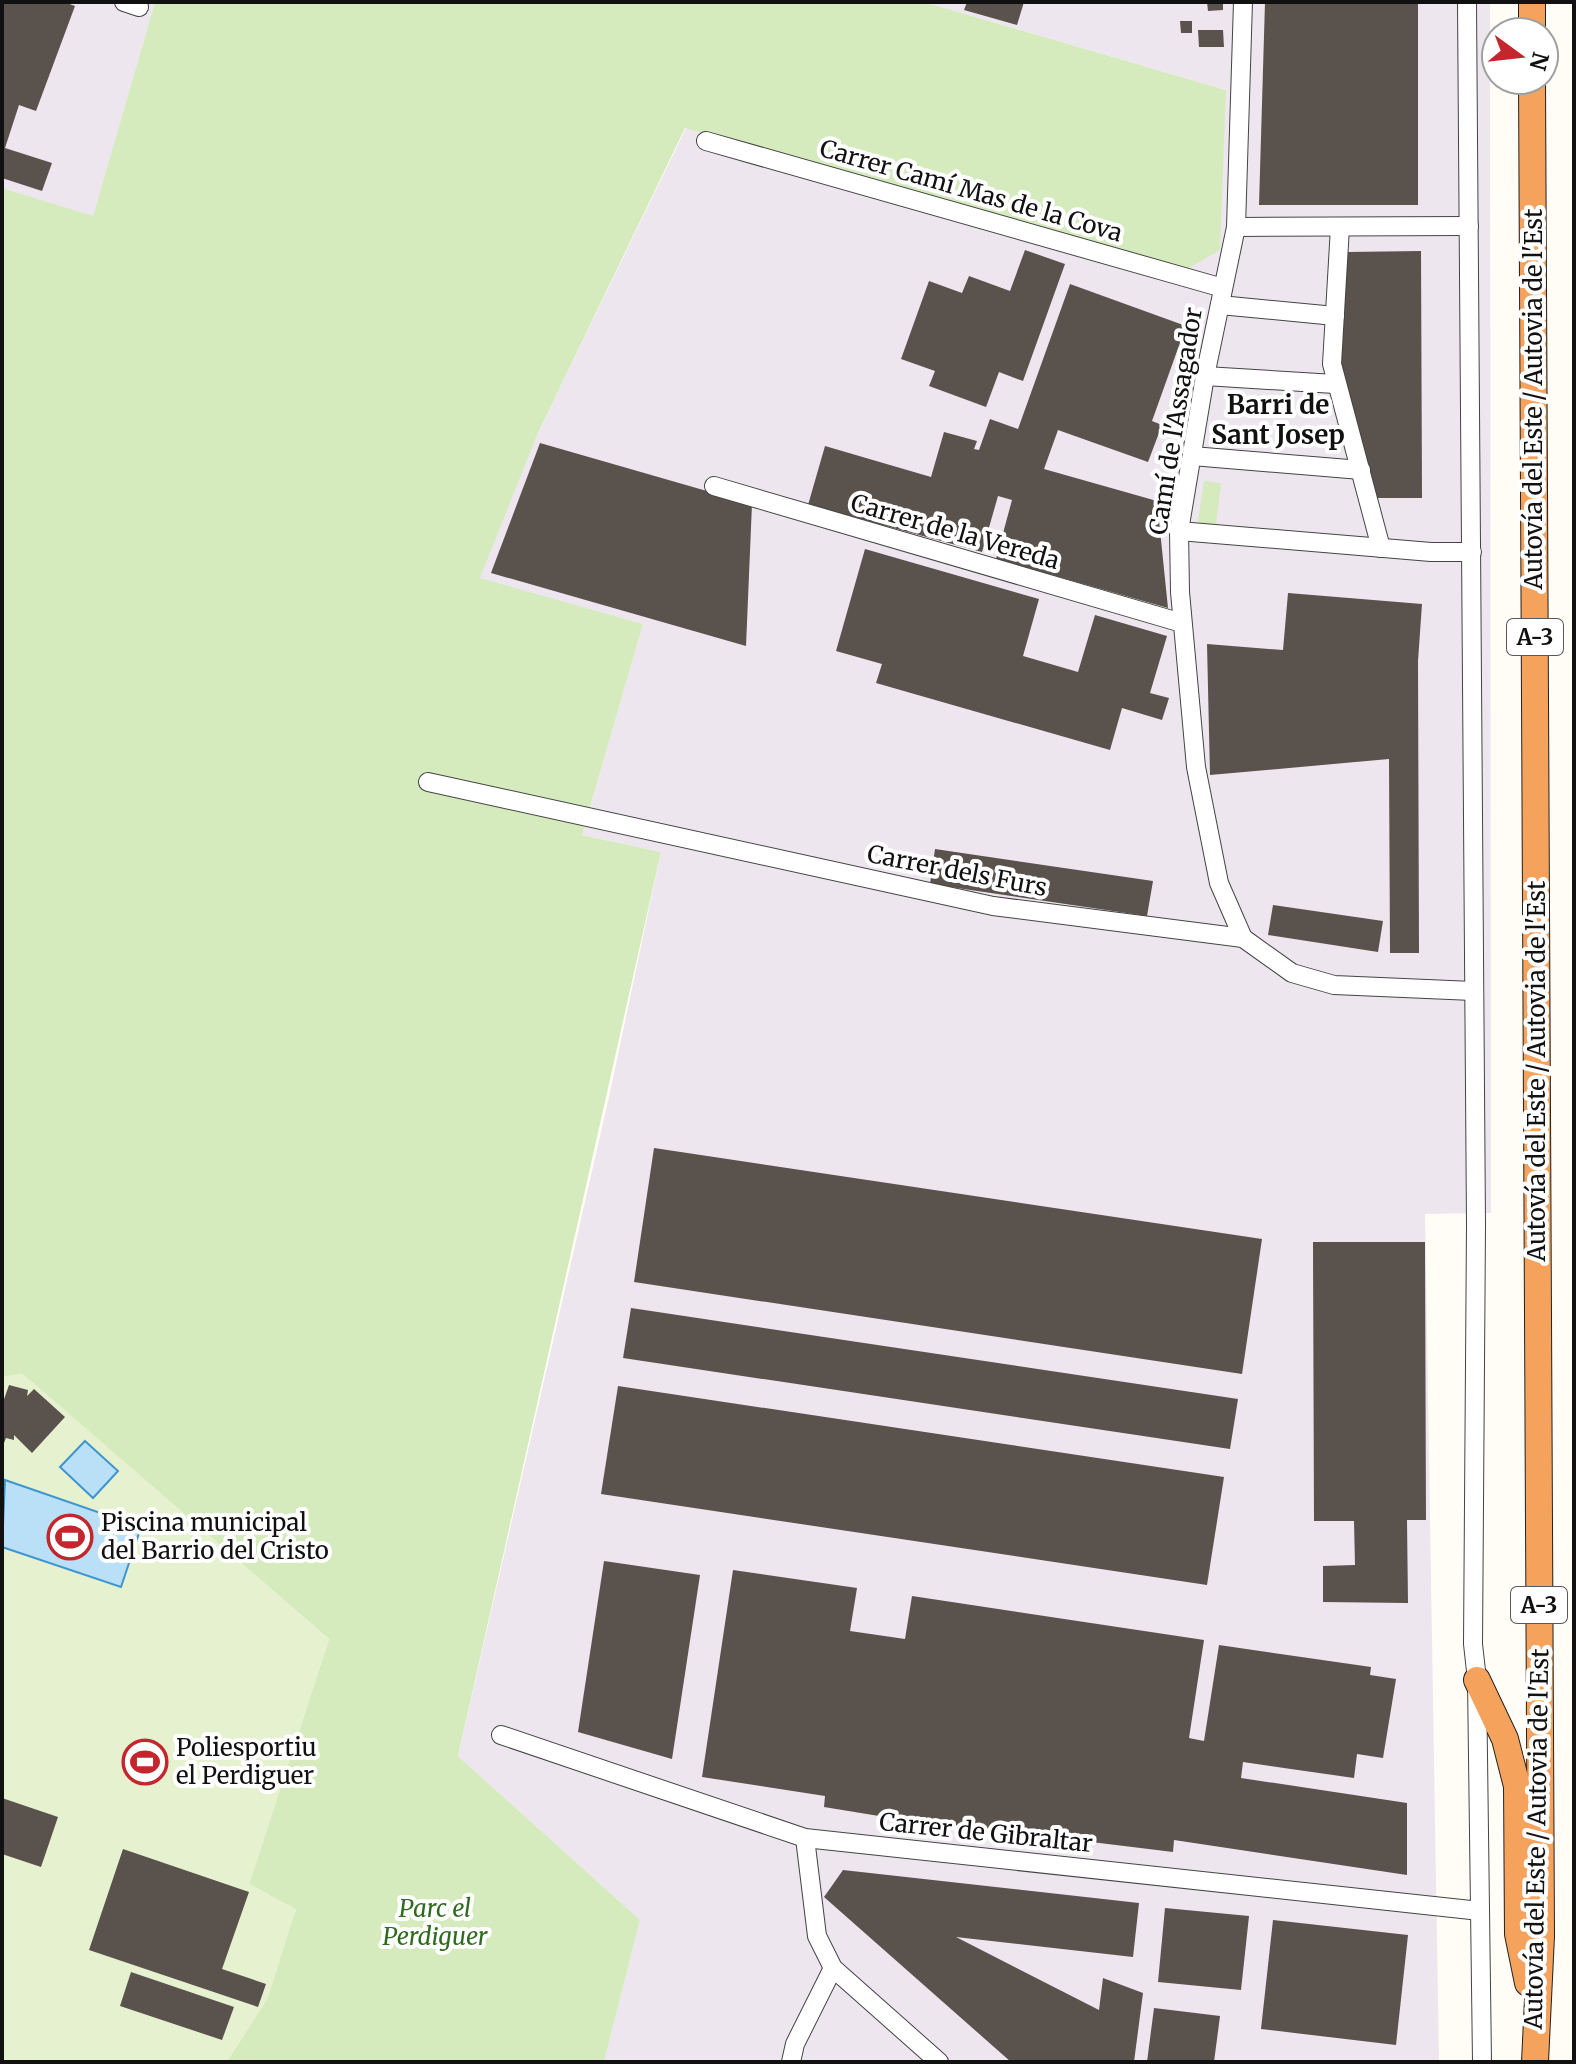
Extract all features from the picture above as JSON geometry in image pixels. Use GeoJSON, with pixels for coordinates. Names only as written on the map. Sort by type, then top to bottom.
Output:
{"type":"FeatureCollection","features":[{"type":"Feature","properties":{"kind":"highway","name":"Autovía del Este / Autovia de l'Est"},"geometry":{"type":"LineString","coordinates":[[1532,96],[1541,1905],[1535,2062]]}},
{"type":"Feature","properties":{"kind":"highway"},"geometry":{"type":"LineString","coordinates":[[1477,1680],[1505,1739],[1517,1786],[1518,1934],[1535,2015]]}},
{"type":"Feature","properties":{"kind":"street","name":"Camí de l'Assagador"},"geometry":{"type":"LineString","coordinates":[[1243,2],[1236,227],[1205,376],[1179,531],[1182,623],[1196,767],[1219,883],[1243,938]]}},
{"type":"Feature","properties":{"kind":"street"},"geometry":{"type":"LineString","coordinates":[[1467,2],[1472,552],[1473,1644],[1477,1680],[1482,2062]]}},
{"type":"Feature","properties":{"kind":"street","name":"Carrer Camí Mas de la Cova"},"geometry":{"type":"LineString","coordinates":[[706,141],[1221,296],[1335,316]]}},
{"type":"Feature","properties":{"kind":"street"},"geometry":{"type":"LineString","coordinates":[[1236,227],[1469,226]]}},
{"type":"Feature","properties":{"kind":"street"},"geometry":{"type":"LineString","coordinates":[[1340,227],[1332,364],[1381,548]]}},
{"type":"Feature","properties":{"kind":"street"},"geometry":{"type":"LineString","coordinates":[[1205,376],[1335,384]]}},
{"type":"Feature","properties":{"kind":"street"},"geometry":{"type":"LineString","coordinates":[[1192,456],[1361,470]]}},
{"type":"Feature","properties":{"kind":"street","name":"Carrer de la Vereda"},"geometry":{"type":"LineString","coordinates":[[714,486],[1182,623]]}},
{"type":"Feature","properties":{"kind":"street"},"geometry":{"type":"LineString","coordinates":[[1179,531],[1381,548],[1472,552]]}},
{"type":"Feature","properties":{"kind":"street","name":"Carrer dels Furs"},"geometry":{"type":"LineString","coordinates":[[428,782],[993,906],[1243,938],[1292,973],[1334,985],[1473,991]]}},
{"type":"Feature","properties":{"kind":"street","name":"Carrer de Gibraltar"},"geometry":{"type":"LineString","coordinates":[[501,1735],[805,1838],[1480,1911]]}},
{"type":"Feature","properties":{"kind":"street"},"geometry":{"type":"LineString","coordinates":[[805,1838],[817,1936],[833,1968],[939,2062]]}},
{"type":"Feature","properties":{"kind":"street"},"geometry":{"type":"LineString","coordinates":[[791,2062],[795,2044],[833,1968]]}},
{"type":"Feature","properties":{"kind":"shaded area"},"geometry":{"type":"Polygon","coordinates":[[[2,2],[155,2],[93,217],[2,188],[2,2]]]}},
{"type":"Feature","properties":{"kind":"shaded area"},"geometry":{"type":"Polygon","coordinates":[[[924,2],[1490,2],[1490,16],[1480,16],[1480,96],[1490,96],[1491,1213],[1425,1214],[1439,2062],[604,2062],[640,1920],[458,1756],[609,1097],[661,852],[582,835],[643,624],[479,579],[538,433],[686,128],[1184,271],[1226,90],[924,2]]]}},
{"type":"Feature","properties":{"kind":"green space","name":"Parc el Perdiguer"},"geometry":{"type":"Polygon","coordinates":[[[155,2],[924,2],[1226,90],[1220,250],[1184,271],[685,128],[538,433],[480,578],[643,624],[582,835],[661,852],[458,1756],[640,1920],[604,2062],[227,2062],[296,1910],[249,1884],[329,1639],[22,1374],[2,1377],[2,188],[93,216],[155,2]]]}},
{"type":"Feature","properties":{"kind":"green space"},"geometry":{"type":"Polygon","coordinates":[[[1204,481],[1221,483],[1216,525],[1201,525],[1198,521],[1204,481]]]}},
{"type":"Feature","properties":{"kind":"green space","name":"Poliesportiu el Perdiguer"},"geometry":{"type":"Polygon","coordinates":[[[22,1373],[329,1639],[249,1884],[296,1909],[268,1998],[227,2062],[2,2062],[2,1377],[22,1373]]]}},
{"type":"Feature","properties":{"kind":"water"},"geometry":{"type":"Polygon","coordinates":[[[85,1441],[118,1471],[93,1498],[60,1467],[85,1441]]]}},
{"type":"Feature","properties":{"kind":"water","name":"Piscina municipal del Barrio del Cristo"},"geometry":{"type":"Polygon","coordinates":[[[5,1480],[141,1527],[121,1587],[2,1547],[5,1480]]]}},
{"type":"Feature","properties":{"kind":"building"},"geometry":{"type":"Polygon","coordinates":[[[2,2],[64,2],[75,6],[36,111],[19,105],[5,148],[52,163],[42,191],[2,178],[2,2]]]}},
{"type":"Feature","properties":{"kind":"building"},"geometry":{"type":"Polygon","coordinates":[[[967,2],[1024,2],[1017,25],[964,10],[967,2]]]}},
{"type":"Feature","properties":{"kind":"building"},"geometry":{"type":"Polygon","coordinates":[[[1207,2],[1223,2],[1223,10],[1208,11],[1207,2]]]}},
{"type":"Feature","properties":{"kind":"building"},"geometry":{"type":"Polygon","coordinates":[[[1265,2],[1418,2],[1418,205],[1259,205],[1265,2]]]}},
{"type":"Feature","properties":{"kind":"building"},"geometry":{"type":"Polygon","coordinates":[[[1180,21],[1192,21],[1192,33],[1181,33],[1180,21]]]}},
{"type":"Feature","properties":{"kind":"building"},"geometry":{"type":"Polygon","coordinates":[[[1198,30],[1223,30],[1224,47],[1199,47],[1198,30]]]}},
{"type":"Feature","properties":{"kind":"building"},"geometry":{"type":"Polygon","coordinates":[[[1025,250],[1065,264],[1023,381],[999,372],[986,407],[929,386],[935,371],[901,359],[929,281],[962,293],[969,276],[1010,291],[1025,250]]]}},
{"type":"Feature","properties":{"kind":"building"},"geometry":{"type":"Polygon","coordinates":[[[1421,251],[1422,498],[1376,498],[1338,368],[1347,252],[1421,251]]]}},
{"type":"Feature","properties":{"kind":"building"},"geometry":{"type":"Polygon","coordinates":[[[1070,284],[1186,326],[1152,421],[1162,425],[1148,462],[1058,430],[1044,469],[1157,501],[1168,608],[996,559],[1012,500],[998,496],[982,552],[808,505],[825,446],[931,477],[944,432],[977,441],[974,449],[979,450],[990,419],[1018,429],[1070,284]]]}},
{"type":"Feature","properties":{"kind":"building"},"geometry":{"type":"Polygon","coordinates":[[[540,443],[752,504],[746,646],[491,573],[540,443]]]}},
{"type":"Feature","properties":{"kind":"building"},"geometry":{"type":"Polygon","coordinates":[[[865,549],[1039,599],[1023,656],[1078,672],[1095,615],[1167,636],[1150,693],[1169,698],[1162,720],[1122,708],[1110,750],[876,683],[882,664],[836,651],[865,549]]]}},
{"type":"Feature","properties":{"kind":"building"},"geometry":{"type":"Polygon","coordinates":[[[1288,593],[1422,604],[1418,661],[1419,953],[1390,953],[1389,759],[1210,775],[1207,644],[1283,650],[1288,593]]]}},
{"type":"Feature","properties":{"kind":"building"},"geometry":{"type":"Polygon","coordinates":[[[935,849],[1153,881],[1147,916],[930,884],[935,849]]]}},
{"type":"Feature","properties":{"kind":"building"},"geometry":{"type":"Polygon","coordinates":[[[1273,905],[1383,921],[1378,952],[1268,935],[1273,905]]]}},
{"type":"Feature","properties":{"kind":"building"},"geometry":{"type":"Polygon","coordinates":[[[654,1148],[1262,1239],[1242,1374],[634,1282],[654,1148]]]}},
{"type":"Feature","properties":{"kind":"building"},"geometry":{"type":"Polygon","coordinates":[[[1313,1242],[1425,1242],[1426,1520],[1407,1520],[1408,1603],[1323,1602],[1323,1566],[1355,1565],[1354,1521],[1314,1521],[1313,1242]]]}},
{"type":"Feature","properties":{"kind":"building"},"geometry":{"type":"Polygon","coordinates":[[[631,1308],[1238,1399],[1230,1449],[623,1358],[631,1308]]]}},
{"type":"Feature","properties":{"kind":"building"},"geometry":{"type":"Polygon","coordinates":[[[9,1385],[28,1390],[27,1396],[34,1389],[65,1417],[32,1453],[14,1435],[14,1440],[6,1438],[2,1448],[2,1405],[9,1385]]]}},
{"type":"Feature","properties":{"kind":"building"},"geometry":{"type":"Polygon","coordinates":[[[618,1386],[1224,1477],[1207,1585],[601,1494],[618,1386]]]}},
{"type":"Feature","properties":{"kind":"building"},"geometry":{"type":"Polygon","coordinates":[[[604,1561],[700,1575],[672,1759],[578,1732],[604,1561]]]}},
{"type":"Feature","properties":{"kind":"building"},"geometry":{"type":"Polygon","coordinates":[[[733,1570],[857,1588],[850,1631],[905,1639],[912,1596],[1204,1640],[1189,1738],[1204,1741],[1219,1645],[1371,1667],[1370,1675],[1396,1679],[1383,1758],[1357,1754],[1354,1778],[1243,1762],[1241,1778],[1407,1803],[1407,1875],[1174,1840],[1173,1852],[879,1816],[824,1807],[825,1796],[702,1777],[733,1570]]]}},
{"type":"Feature","properties":{"kind":"building"},"geometry":{"type":"Polygon","coordinates":[[[2,1798],[58,1817],[41,1867],[2,1854],[2,1798]]]}},
{"type":"Feature","properties":{"kind":"building"},"geometry":{"type":"Polygon","coordinates":[[[123,1849],[249,1892],[222,1969],[266,1984],[258,2007],[89,1950],[123,1849]]]}},
{"type":"Feature","properties":{"kind":"building"},"geometry":{"type":"Polygon","coordinates":[[[843,1870],[1139,1903],[1133,1957],[956,1937],[1099,2010],[1103,1978],[1143,1993],[1134,2062],[1011,2062],[824,1897],[843,1870]]]}},
{"type":"Feature","properties":{"kind":"building"},"geometry":{"type":"Polygon","coordinates":[[[1165,1908],[1249,1916],[1241,1990],[1158,1982],[1165,1908]]]}},
{"type":"Feature","properties":{"kind":"building"},"geometry":{"type":"Polygon","coordinates":[[[1273,1920],[1408,1935],[1396,2045],[1261,2029],[1273,1920]]]}},
{"type":"Feature","properties":{"kind":"building"},"geometry":{"type":"Polygon","coordinates":[[[131,1972],[234,2007],[222,2040],[120,2006],[131,1972]]]}},
{"type":"Feature","properties":{"kind":"building"},"geometry":{"type":"Polygon","coordinates":[[[1154,2008],[1220,2016],[1214,2062],[1147,2062],[1154,2008]]]}},
{"type":"Feature","properties":{"kind":"place","name":"Piscina municipal del Barrio del Cristo"},"geometry":{"type":"Point","coordinates":[70,1537]}},
{"type":"Feature","properties":{"kind":"place","name":"Poliesportiu el Perdiguer"},"geometry":{"type":"Point","coordinates":[145,1762]}},
{"type":"Feature","properties":{"kind":"district","name":"Barri de Sant Josep"},"geometry":{"type":"Point","coordinates":[1278,420]}}]}
